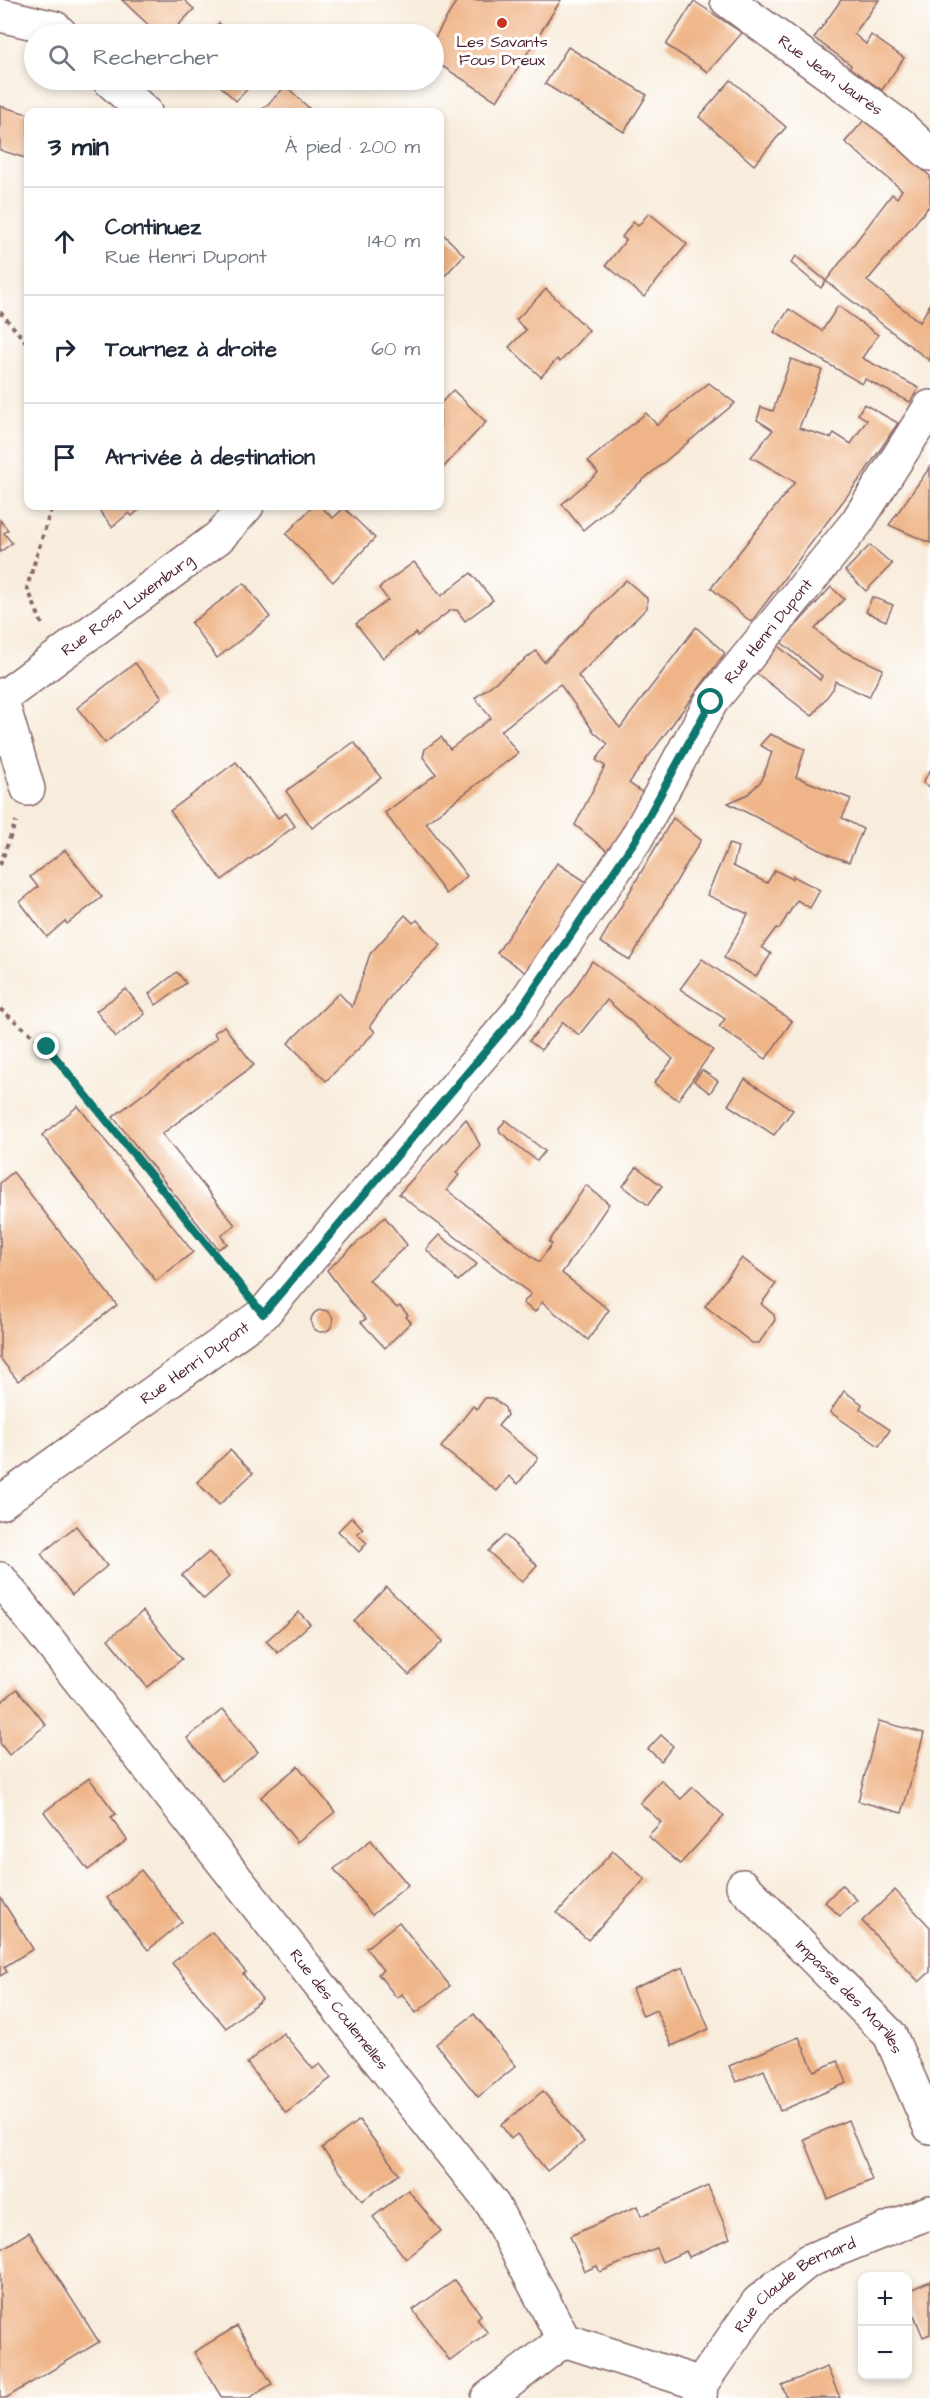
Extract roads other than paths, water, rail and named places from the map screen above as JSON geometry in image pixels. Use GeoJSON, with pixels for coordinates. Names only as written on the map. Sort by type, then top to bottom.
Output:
{"type":"FeatureCollection","features":[{"type":"Feature","properties":{"kind":"street","name":"Rue Jean Jaurès"},"geometry":{"type":"LineString","coordinates":[[727,0],[900,126],[930,154]]}},
{"type":"Feature","properties":{"kind":"street"},"geometry":{"type":"LineString","coordinates":[[0,15],[38,24]]}},
{"type":"Feature","properties":{"kind":"street"},"geometry":{"type":"LineString","coordinates":[[120,90],[140,108]]}},
{"type":"Feature","properties":{"kind":"street","name":"Rue Henri Dupont"},"geometry":{"type":"LineString","coordinates":[[0,1503],[263,1314],[517,1014],[636,839],[711,702],[857,522],[930,407]]}},
{"type":"Feature","properties":{"kind":"street","name":"Rue Rosa Luxemburg"},"geometry":{"type":"LineString","coordinates":[[1,696],[219,537],[243,510]]}},
{"type":"Feature","properties":{"kind":"street"},"geometry":{"type":"LineString","coordinates":[[1,696],[28,789]]}},
{"type":"Feature","properties":{"kind":"street","name":"Rue des Coulemelles"},"geometry":{"type":"LineString","coordinates":[[0,1579],[493,2205],[564,2340]]}},
{"type":"Feature","properties":{"kind":"street","name":"Impasse des Morilles"},"geometry":{"type":"LineString","coordinates":[[743,1886],[890,2035],[930,2127]]}},
{"type":"Feature","properties":{"kind":"street","name":"Rue Claude Bernard"},"geometry":{"type":"LineString","coordinates":[[701,2391],[758,2302],[808,2261],[930,2212]]}},
{"type":"Feature","properties":{"kind":"street"},"geometry":{"type":"LineString","coordinates":[[488,2398],[564,2340],[701,2391]]}},
{"type":"Feature","properties":{"kind":"place","name":"Les Savants Fous Dreux"},"geometry":{"type":"Point","coordinates":[502,23]}}]}
